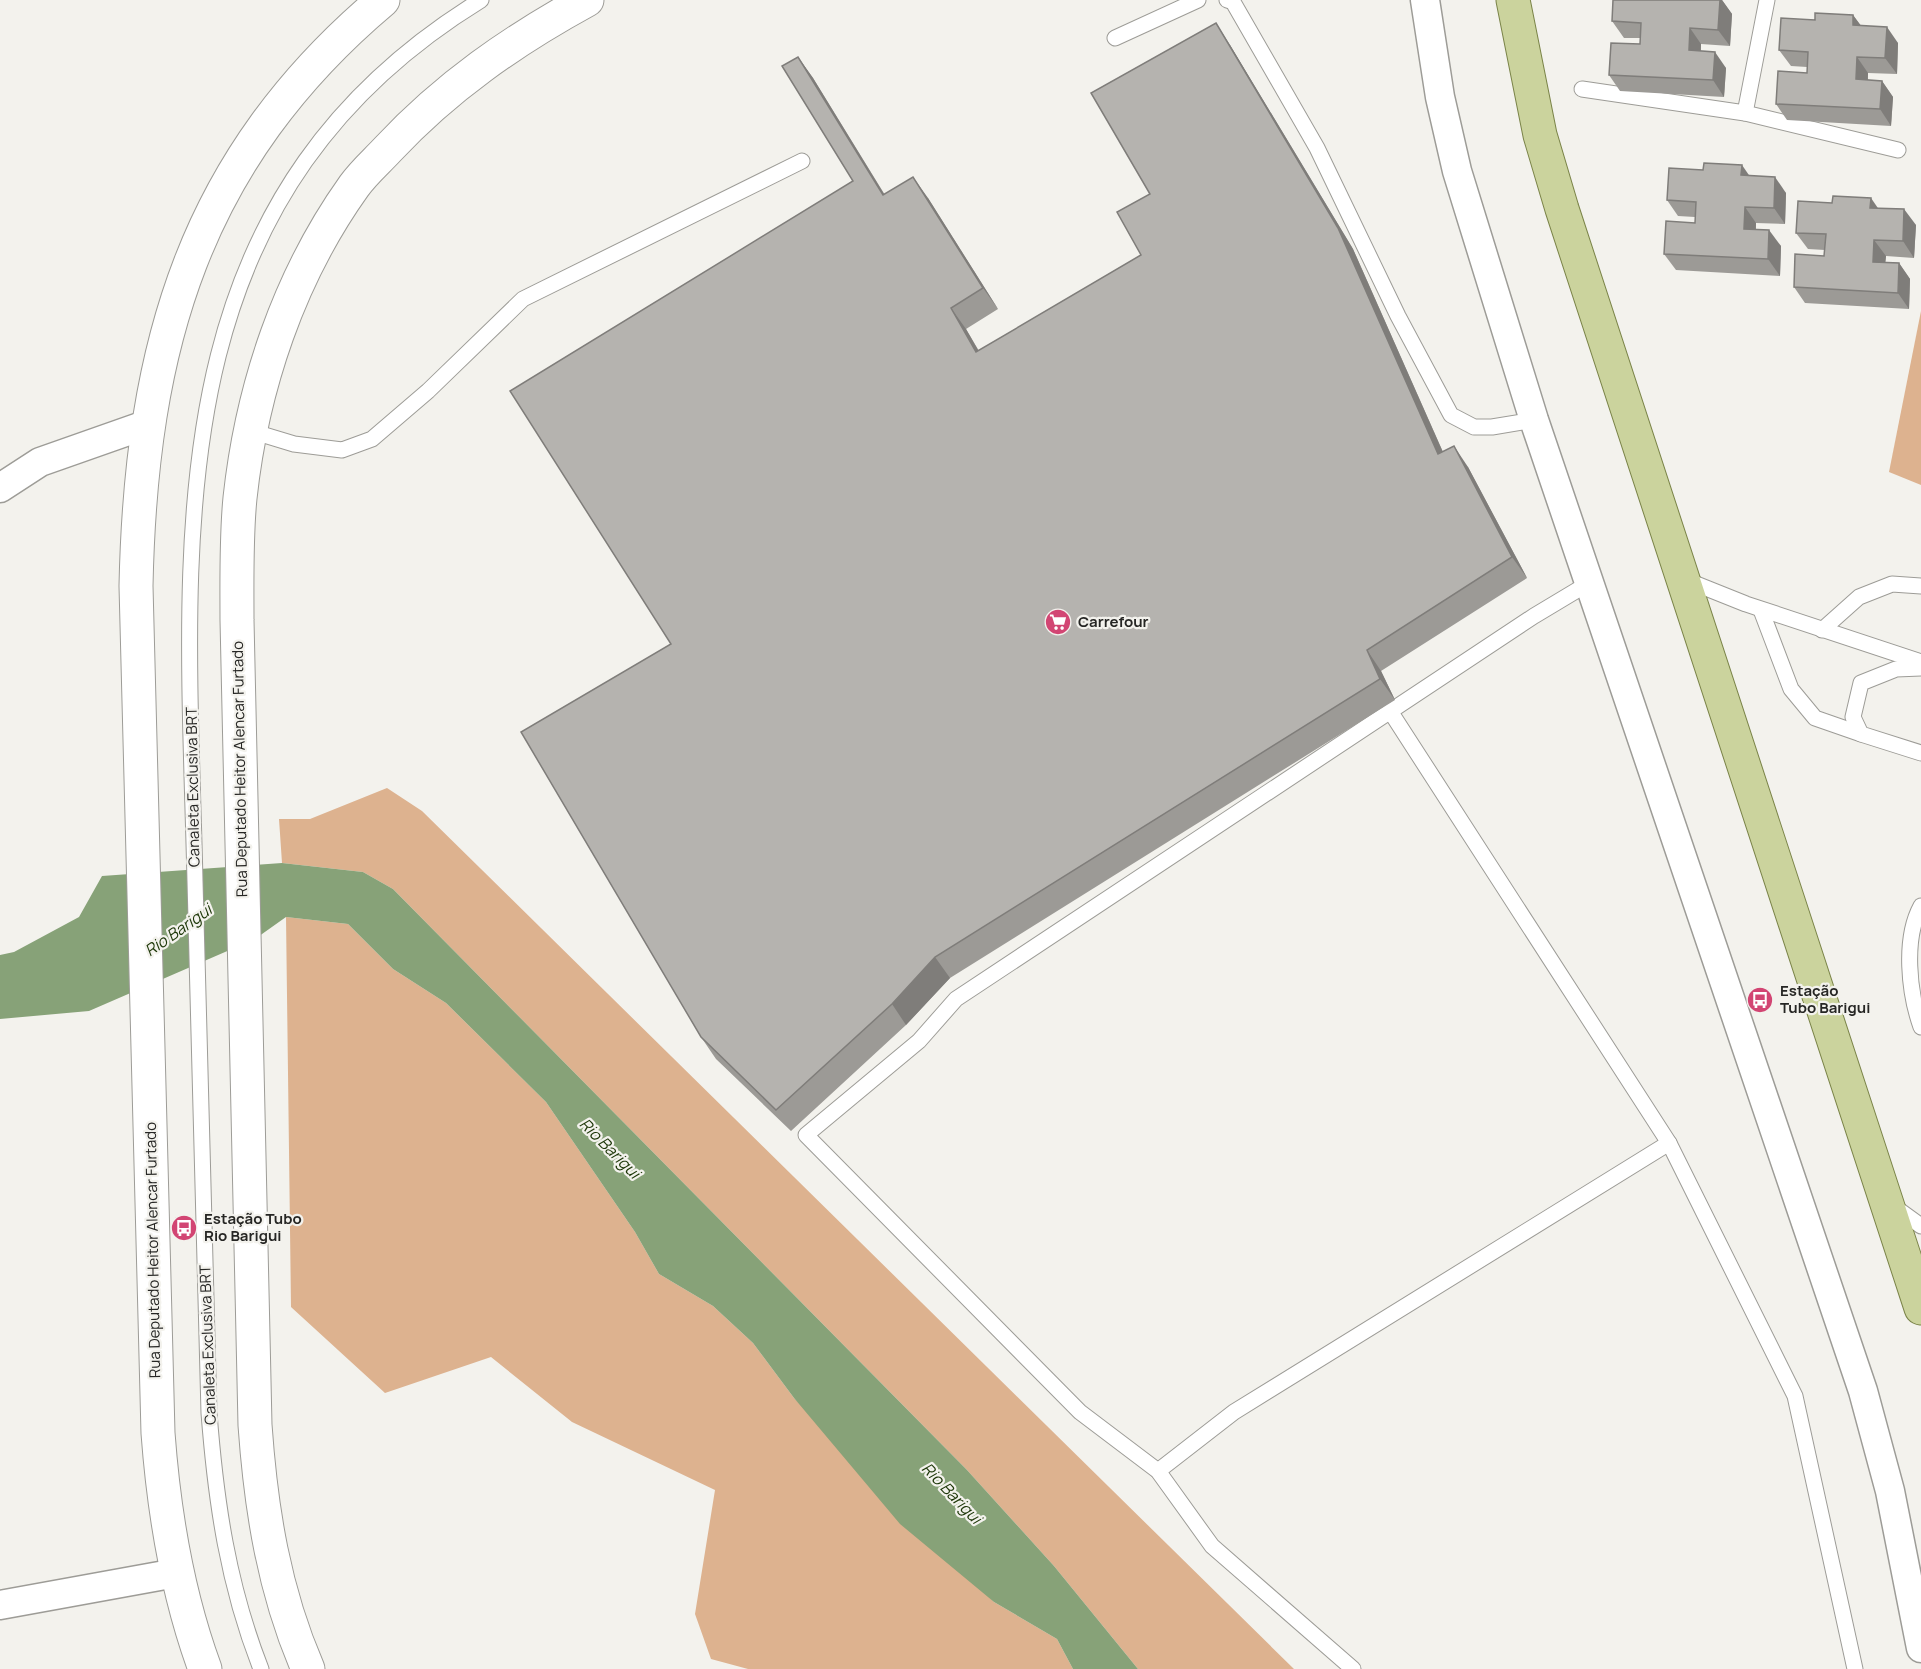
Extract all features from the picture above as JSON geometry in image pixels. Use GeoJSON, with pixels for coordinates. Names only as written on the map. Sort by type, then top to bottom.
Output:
{"type":"FeatureCollection","features":[{"type":"Feature","properties":{"kind":"main road"},"geometry":{"type":"LineString","coordinates":[[1513,0],[1540,135],[1681,578],[1921,1308]]}},
{"type":"Feature","properties":{"kind":"street","name":"Rua Deputado Heitor Alencar Furtado"},"geometry":{"type":"LineString","coordinates":[[205,1669],[190,1627],[176,1573],[161,1480],[158,1433],[136,575],[137,533],[148,424],[164,346],[181,286],[202,231],[231,173],[268,118],[310,68],[349,29],[383,0]]}},
{"type":"Feature","properties":{"kind":"street","name":"Rua Deputado Heitor Alencar Furtado"},"geometry":{"type":"LineString","coordinates":[[308,1669],[279,1590],[265,1527],[258,1473],[247,1077],[237,558],[240,497],[251,431],[265,370],[287,308],[318,240],[356,184],[412,123],[469,73],[534,29],[587,0]]}},
{"type":"Feature","properties":{"kind":"street"},"geometry":{"type":"LineString","coordinates":[[1425,0],[1440,97],[1457,171],[1534,420],[1863,1391],[1890,1491],[1921,1648]]}},
{"type":"Feature","properties":{"kind":"street"},"geometry":{"type":"LineString","coordinates":[[0,488],[40,462],[148,424]]}},
{"type":"Feature","properties":{"kind":"street"},"geometry":{"type":"LineString","coordinates":[[0,1605],[176,1573]]}},
{"type":"Feature","properties":{"kind":"lane","name":"Canaleta Exclusiva BRT"},"geometry":{"type":"LineString","coordinates":[[261,1669],[228,1569],[215,1491],[209,1401],[193,800],[191,587],[194,500],[202,428],[218,350],[234,298],[260,235],[293,177],[339,118],[391,66],[456,15],[481,0]]}},
{"type":"Feature","properties":{"kind":"lane"},"geometry":{"type":"LineString","coordinates":[[1115,38],[1198,0]]}},
{"type":"Feature","properties":{"kind":"lane"},"geometry":{"type":"LineString","coordinates":[[1227,0],[1233,2],[1317,148],[1398,316],[1451,415],[1474,427],[1492,427],[1534,420]]}},
{"type":"Feature","properties":{"kind":"lane"},"geometry":{"type":"LineString","coordinates":[[1745,113],[1767,0]]}},
{"type":"Feature","properties":{"kind":"lane"},"geometry":{"type":"LineString","coordinates":[[1582,89],[1745,113],[1898,150]]}},
{"type":"Feature","properties":{"kind":"lane"},"geometry":{"type":"LineString","coordinates":[[251,431],[294,444],[342,450],[372,439],[428,391],[523,298],[802,161]]}},
{"type":"Feature","properties":{"kind":"lane"},"geometry":{"type":"LineString","coordinates":[[1681,578],[1761,609],[1921,662]]}},
{"type":"Feature","properties":{"kind":"lane"},"geometry":{"type":"LineString","coordinates":[[1353,1669],[1212,1546],[1158,1471],[1080,1412],[806,1135],[920,1041],[956,999],[1534,616],[1589,583]]}},
{"type":"Feature","properties":{"kind":"lane"},"geometry":{"type":"LineString","coordinates":[[1822,630],[1859,597],[1892,584],[1921,586]]}},
{"type":"Feature","properties":{"kind":"lane"},"geometry":{"type":"LineString","coordinates":[[1761,609],[1791,689],[1815,718],[1921,753]]}},
{"type":"Feature","properties":{"kind":"lane"},"geometry":{"type":"LineString","coordinates":[[1861,734],[1853,717],[1861,683],[1896,669],[1921,668]]}},
{"type":"Feature","properties":{"kind":"lane"},"geometry":{"type":"LineString","coordinates":[[1390,711],[1669,1143],[1795,1396],[1855,1669]]}},
{"type":"Feature","properties":{"kind":"lane"},"geometry":{"type":"LineString","coordinates":[[1921,906],[1909,956],[1912,1002],[1921,1027]]}},
{"type":"Feature","properties":{"kind":"lane"},"geometry":{"type":"LineString","coordinates":[[1158,1471],[1234,1412],[1669,1143]]}},
{"type":"Feature","properties":{"kind":"lane"},"geometry":{"type":"LineString","coordinates":[[1884,1199],[1921,1226]]}},
{"type":"Feature","properties":{"kind":"shaded area"},"geometry":{"type":"Polygon","coordinates":[[[1921,311],[1921,485],[1889,472],[1921,311]]]}},
{"type":"Feature","properties":{"kind":"shaded area"},"geometry":{"type":"Polygon","coordinates":[[[387,788],[422,811],[1294,1669],[1138,1669],[1054,1566],[967,1470],[393,889],[363,872],[282,863],[279,819],[310,819],[387,788]]]}},
{"type":"Feature","properties":{"kind":"shaded area"},"geometry":{"type":"Polygon","coordinates":[[[286,917],[348,924],[393,969],[446,1003],[546,1102],[635,1232],[659,1274],[713,1306],[753,1343],[794,1398],[994,1602],[1057,1639],[1073,1669],[748,1669],[711,1659],[695,1614],[715,1490],[572,1422],[491,1357],[385,1393],[291,1307],[286,917]]]}},
{"type":"Feature","properties":{"kind":"water","name":"Rio Barigui"},"geometry":{"type":"Polygon","coordinates":[[[282,863],[363,872],[393,889],[967,1470],[1054,1566],[1138,1669],[1073,1669],[1057,1639],[994,1602],[900,1524],[794,1398],[753,1343],[713,1306],[659,1274],[635,1232],[546,1102],[446,1003],[393,969],[348,924],[286,917],[255,939],[89,1011],[0,1019],[0,955],[14,952],[79,917],[102,876],[282,863]]]}},
{"type":"Feature","properties":{"kind":"building"},"geometry":{"type":"Polygon","coordinates":[[[1613,0],[1720,0],[1718,30],[1690,28],[1689,50],[1715,52],[1713,80],[1609,75],[1611,43],[1640,44],[1641,23],[1612,21],[1613,0]]]}},
{"type":"Feature","properties":{"kind":"building"},"geometry":{"type":"Polygon","coordinates":[[[1815,13],[1853,15],[1853,25],[1887,27],[1885,58],[1857,57],[1856,79],[1882,81],[1880,109],[1776,104],[1778,71],[1807,73],[1808,52],[1779,50],[1781,18],[1815,20],[1815,13]]]}},
{"type":"Feature","properties":{"kind":"building","name":"Carrefour"},"geometry":{"type":"Polygon","coordinates":[[[1216,23],[1338,228],[1438,454],[1454,446],[1512,557],[1367,650],[1380,679],[935,957],[892,1004],[776,1110],[701,1037],[521,732],[671,644],[510,391],[853,181],[782,66],[798,57],[883,195],[913,177],[983,288],[951,308],[976,352],[1141,255],[1117,212],[1150,194],[1091,93],[1216,23]]]}},
{"type":"Feature","properties":{"kind":"building"},"geometry":{"type":"Polygon","coordinates":[[[1704,163],[1742,165],[1741,175],[1775,177],[1774,208],[1745,207],[1744,229],[1769,230],[1768,259],[1664,254],[1666,221],[1695,223],[1696,202],[1667,200],[1669,168],[1703,170],[1704,163]]]}},
{"type":"Feature","properties":{"kind":"building"},"geometry":{"type":"Polygon","coordinates":[[[1833,196],[1871,198],[1870,208],[1904,209],[1903,241],[1874,240],[1873,262],[1899,263],[1898,293],[1794,287],[1795,254],[1824,256],[1826,234],[1796,233],[1798,201],[1832,203],[1833,196]]]}},
{"type":"Feature","properties":{"kind":"place","name":"Carrefour"},"geometry":{"type":"Point","coordinates":[1058,622]}},
{"type":"Feature","properties":{"kind":"place","name":"Estação Tubo Barigui"},"geometry":{"type":"Point","coordinates":[1760,1000]}},
{"type":"Feature","properties":{"kind":"place","name":"Estação Tubo Rio Barigui"},"geometry":{"type":"Point","coordinates":[184,1228]}}]}
